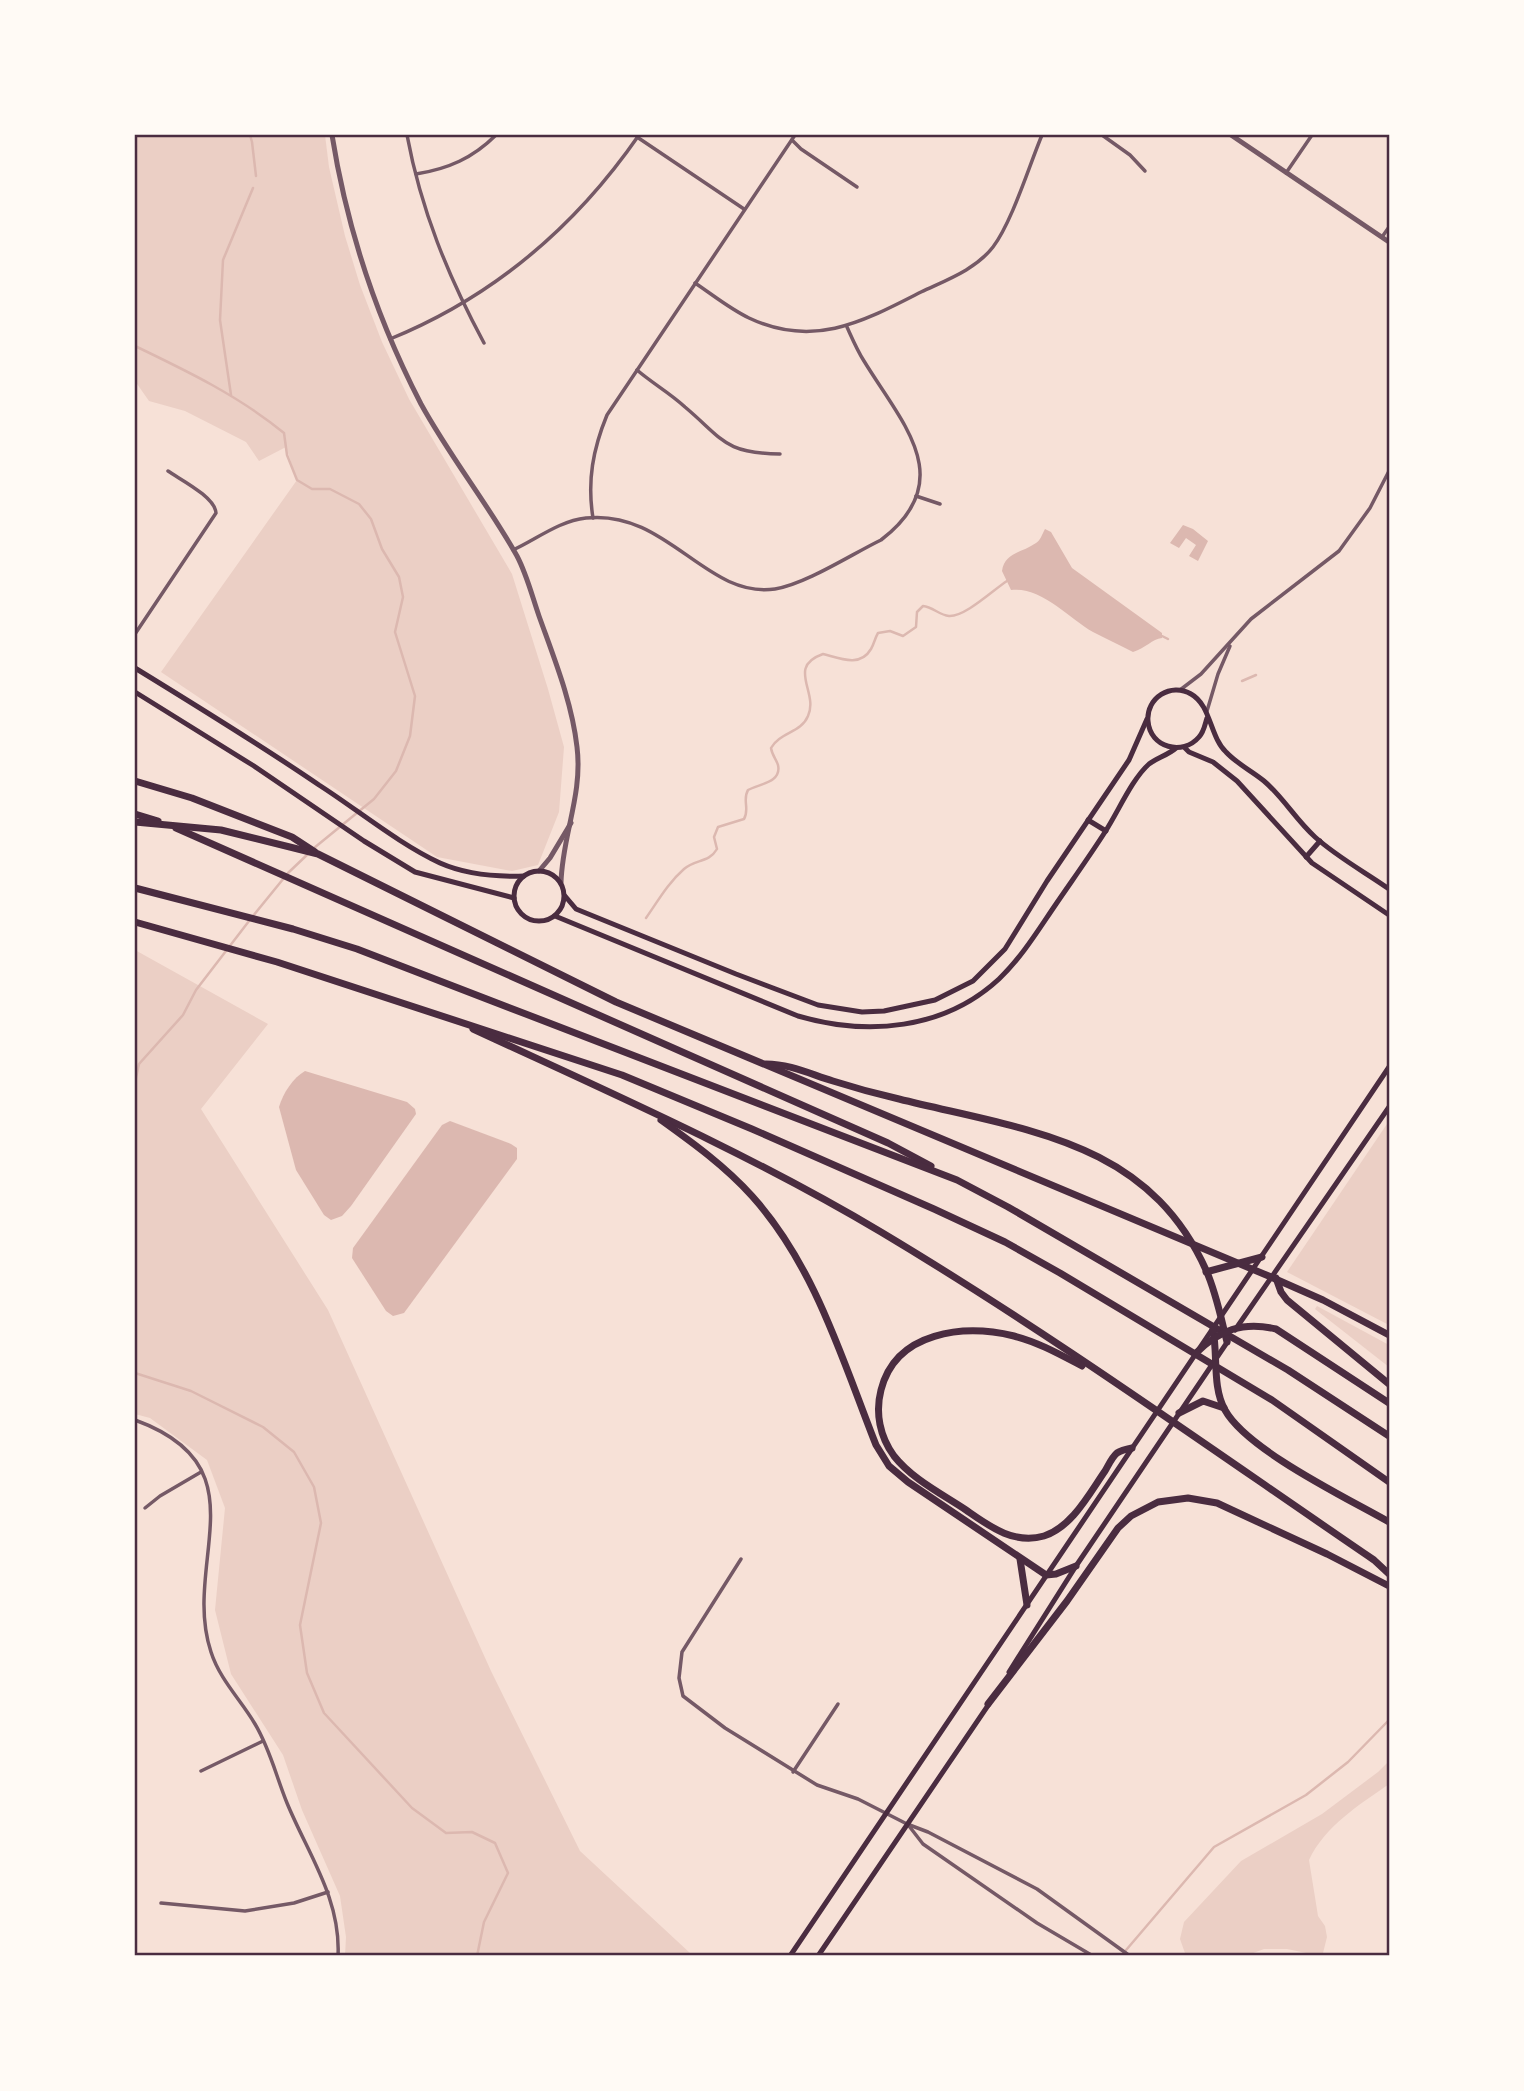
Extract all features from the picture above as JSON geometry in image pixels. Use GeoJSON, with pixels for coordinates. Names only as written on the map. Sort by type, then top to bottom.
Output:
{"type":"FeatureCollection","features":[{"type":"Feature","properties":{"kind":"highway"},"geometry":{"type":"LineString","coordinates":[[135,781],[192,798],[292,837],[303,842],[318,855]]}},
{"type":"Feature","properties":{"kind":"highway"},"geometry":{"type":"LineString","coordinates":[[135,814],[188,832],[888,1143],[1008,1207],[1288,1370],[1389,1436]]}},
{"type":"Feature","properties":{"kind":"highway"},"geometry":{"type":"LineString","coordinates":[[135,822],[199,827],[318,855],[575,983],[1323,1300],[1389,1335]]}},
{"type":"Feature","properties":{"kind":"highway"},"geometry":{"type":"LineString","coordinates":[[135,888],[293,929],[357,949],[957,1180]]}},
{"type":"Feature","properties":{"kind":"highway"},"geometry":{"type":"LineString","coordinates":[[135,922],[277,962],[441,1014],[622,1075],[752,1129],[1004,1242],[1272,1400],[1389,1482]]}},
{"type":"Feature","properties":{"kind":"highway"},"geometry":{"type":"LineString","coordinates":[[441,1014],[734,1150],[880,1231],[1020,1319],[1374,1560],[1389,1574]]}},
{"type":"Feature","properties":{"kind":"highway"},"geometry":{"type":"LineString","coordinates":[[763,1064],[785,1064],[875,1093],[1046,1135],[1092,1152],[1123,1170],[1150,1191],[1178,1225],[1206,1272],[1227,1342]]}},
{"type":"Feature","properties":{"kind":"highway"},"geometry":{"type":"LineString","coordinates":[[647,1110],[711,1156],[750,1193],[779,1229],[815,1292],[876,1445],[889,1466],[908,1482],[1046,1575],[1076,1566]]}},
{"type":"Feature","properties":{"kind":"highway"},"geometry":{"type":"LineString","coordinates":[[1206,1272],[1262,1257]]}},
{"type":"Feature","properties":{"kind":"highway"},"geometry":{"type":"LineString","coordinates":[[1274,1274],[1287,1300],[1389,1384]]}},
{"type":"Feature","properties":{"kind":"highway"},"geometry":{"type":"LineString","coordinates":[[1195,1354],[1214,1333],[1237,1326],[1255,1325],[1276,1329],[1389,1403]]}},
{"type":"Feature","properties":{"kind":"highway"},"geometry":{"type":"LineString","coordinates":[[1110,1380],[1017,1337],[978,1331],[951,1332],[920,1341],[897,1361],[881,1389],[878,1410],[880,1424],[887,1447],[913,1474],[998,1531],[1023,1538],[1045,1536],[1066,1524],[1117,1453],[1132,1448]]}},
{"type":"Feature","properties":{"kind":"highway"},"geometry":{"type":"LineString","coordinates":[[1214,1333],[1217,1383],[1224,1408],[1235,1422],[1256,1442],[1279,1458],[1389,1522]]}},
{"type":"Feature","properties":{"kind":"highway"},"geometry":{"type":"LineString","coordinates":[[1179,1413],[1203,1401],[1224,1408]]}},
{"type":"Feature","properties":{"kind":"highway"},"geometry":{"type":"LineString","coordinates":[[988,1704],[1067,1601],[1118,1528],[1131,1516],[1158,1502],[1188,1498],[1217,1503],[1328,1554],[1389,1586]]}},
{"type":"Feature","properties":{"kind":"highway"},"geometry":{"type":"LineString","coordinates":[[1020,1559],[1027,1605]]}},
{"type":"Feature","properties":{"kind":"main road"},"geometry":{"type":"LineString","coordinates":[[135,668],[266,749],[440,863],[471,873],[502,877],[548,872],[561,883],[565,896],[576,909],[818,1005],[848,1010],[898,1010],[935,1000],[963,988],[995,961],[1015,935],[1129,760],[1154,701],[1161,694],[1180,690],[1197,697],[1223,750],[1266,782],[1320,841],[1389,889]]}},
{"type":"Feature","properties":{"kind":"main road"},"geometry":{"type":"LineString","coordinates":[[135,692],[254,766],[364,841],[415,872],[514,898]]}},
{"type":"Feature","properties":{"kind":"main road"},"geometry":{"type":"LineString","coordinates":[[1147,719],[1154,738],[1161,744],[1185,748],[1198,740],[1203,732],[1206,716]]}},
{"type":"Feature","properties":{"kind":"main road"},"geometry":{"type":"LineString","coordinates":[[555,916],[798,1016],[851,1027],[897,1026],[940,1014],[981,994],[1017,960],[1148,765],[1177,748]]}},
{"type":"Feature","properties":{"kind":"main road"},"geometry":{"type":"LineString","coordinates":[[1185,748],[1213,762],[1237,781],[1306,857],[1389,915]]}},
{"type":"Feature","properties":{"kind":"main road"},"geometry":{"type":"LineString","coordinates":[[1088,820],[1106,831]]}},
{"type":"Feature","properties":{"kind":"main road"},"geometry":{"type":"LineString","coordinates":[[1306,857],[1320,841]]}},
{"type":"Feature","properties":{"kind":"main road"},"geometry":{"type":"LineString","coordinates":[[524,876],[518,883],[514,898],[520,913],[533,921],[541,922],[555,916],[560,911],[565,896]]}},
{"type":"Feature","properties":{"kind":"main road"},"geometry":{"type":"LineString","coordinates":[[730,988],[736,974]]}},
{"type":"Feature","properties":{"kind":"main road"},"geometry":{"type":"LineString","coordinates":[[935,1000],[940,1014]]}},
{"type":"Feature","properties":{"kind":"main road"},"geometry":{"type":"LineString","coordinates":[[1214,1333],[1389,1068]]}},
{"type":"Feature","properties":{"kind":"main road"},"geometry":{"type":"LineString","coordinates":[[818,1956],[988,1704],[1076,1566],[1216,1357],[1389,1107]]}},
{"type":"Feature","properties":{"kind":"main road"},"geometry":{"type":"LineString","coordinates":[[790,1956],[1195,1354]]}},
{"type":"Feature","properties":{"kind":"street"},"geometry":{"type":"LineString","coordinates":[[332,135],[339,180],[363,270],[390,339],[422,406],[513,550],[529,586],[572,716],[578,763],[573,820],[561,862],[561,883]]}},
{"type":"Feature","properties":{"kind":"street"},"geometry":{"type":"LineString","coordinates":[[407,135],[428,221],[463,303],[484,343]]}},
{"type":"Feature","properties":{"kind":"street"},"geometry":{"type":"LineString","coordinates":[[416,174],[454,165],[471,156],[496,135]]}},
{"type":"Feature","properties":{"kind":"street"},"geometry":{"type":"LineString","coordinates":[[593,518],[590,479],[598,437],[607,415],[795,135]]}},
{"type":"Feature","properties":{"kind":"street"},"geometry":{"type":"LineString","coordinates":[[695,283],[734,310],[771,326],[814,331],[847,327],[865,320],[969,268],[992,249],[1005,226],[1042,135]]}},
{"type":"Feature","properties":{"kind":"street"},"geometry":{"type":"LineString","coordinates":[[1102,135],[1130,155],[1145,172]]}},
{"type":"Feature","properties":{"kind":"street"},"geometry":{"type":"LineString","coordinates":[[1231,135],[1389,242]]}},
{"type":"Feature","properties":{"kind":"street"},"geometry":{"type":"LineString","coordinates":[[1286,173],[1312,135]]}},
{"type":"Feature","properties":{"kind":"street"},"geometry":{"type":"LineString","coordinates":[[390,339],[463,303],[517,266],[566,223],[600,187],[638,136],[744,209]]}},
{"type":"Feature","properties":{"kind":"street"},"geometry":{"type":"LineString","coordinates":[[792,140],[857,187]]}},
{"type":"Feature","properties":{"kind":"street"},"geometry":{"type":"LineString","coordinates":[[1382,237],[1389,227]]}},
{"type":"Feature","properties":{"kind":"street"},"geometry":{"type":"LineString","coordinates":[[513,550],[558,526],[593,518],[617,519],[652,531],[734,584],[747,588],[775,589],[807,577],[881,540],[910,510],[920,479],[919,461],[908,429],[862,359],[847,327]]}},
{"type":"Feature","properties":{"kind":"street"},"geometry":{"type":"LineString","coordinates":[[637,370],[728,444],[746,452],[780,454]]}},
{"type":"Feature","properties":{"kind":"street"},"geometry":{"type":"LineString","coordinates":[[136,630],[216,513],[216,508],[209,499],[168,471]]}},
{"type":"Feature","properties":{"kind":"street"},"geometry":{"type":"LineString","coordinates":[[1180,690],[1233,641],[1251,619],[1339,551],[1370,508],[1389,471]]}},
{"type":"Feature","properties":{"kind":"street"},"geometry":{"type":"LineString","coordinates":[[915,495],[940,504]]}},
{"type":"Feature","properties":{"kind":"street"},"geometry":{"type":"LineString","coordinates":[[1206,716],[1218,674],[1233,641]]}},
{"type":"Feature","properties":{"kind":"street"},"geometry":{"type":"LineString","coordinates":[[539,871],[573,820]]}},
{"type":"Feature","properties":{"kind":"street"},"geometry":{"type":"LineString","coordinates":[[135,1420],[172,1437],[190,1453],[208,1486],[211,1509],[204,1613],[208,1642],[220,1672],[255,1724],[286,1801],[328,1892],[337,1922],[338,1956]]}},
{"type":"Feature","properties":{"kind":"street"},"geometry":{"type":"LineString","coordinates":[[145,1508],[201,1472]]}},
{"type":"Feature","properties":{"kind":"street"},"geometry":{"type":"LineString","coordinates":[[741,1559],[682,1652],[679,1678],[683,1696],[725,1728],[793,1772],[817,1785],[858,1799],[1037,1889],[1130,1956]]}},
{"type":"Feature","properties":{"kind":"street"},"geometry":{"type":"LineString","coordinates":[[793,1772],[838,1704]]}},
{"type":"Feature","properties":{"kind":"street"},"geometry":{"type":"LineString","coordinates":[[201,1771],[263,1741]]}},
{"type":"Feature","properties":{"kind":"street"},"geometry":{"type":"LineString","coordinates":[[908,1824],[923,1844],[1037,1923],[1091,1955]]}},
{"type":"Feature","properties":{"kind":"street"},"geometry":{"type":"LineString","coordinates":[[161,1903],[245,1911],[294,1903],[328,1892]]}},
{"type":"Feature","properties":{"kind":"shaded area"},"geometry":{"type":"Polygon","coordinates":[[[135,135],[325,135],[329,167],[345,236],[382,342],[409,399],[512,574],[548,689],[564,747],[559,812],[538,865],[512,871],[437,857],[161,672],[297,480],[286,447],[259,461],[246,442],[185,411],[149,401],[135,381],[135,135]]]}},
{"type":"Feature","properties":{"kind":"shaded area"},"geometry":{"type":"Polygon","coordinates":[[[1183,525],[1208,541],[1198,561],[1189,556],[1196,545],[1186,538],[1179,548],[1170,543],[1183,525]]]}},
{"type":"Feature","properties":{"kind":"shaded area"},"geometry":{"type":"Polygon","coordinates":[[[1045,529],[1051,532],[1072,568],[1162,633],[1162,638],[1133,652],[1093,632],[1044,598],[1022,590],[1011,590],[1002,571],[1004,565],[1010,556],[1038,542],[1045,529]]]}},
{"type":"Feature","properties":{"kind":"shaded area"},"geometry":{"type":"Polygon","coordinates":[[[135,950],[268,1024],[201,1109],[328,1310],[491,1671],[580,1851],[696,1956],[345,1956],[346,1937],[340,1896],[302,1810],[283,1755],[231,1674],[215,1610],[225,1508],[207,1460],[150,1418],[135,1414],[135,950]]]}},
{"type":"Feature","properties":{"kind":"shaded area"},"geometry":{"type":"Polygon","coordinates":[[[305,1071],[407,1102],[415,1109],[416,1114],[351,1206],[342,1216],[331,1220],[324,1215],[296,1170],[279,1107],[289,1086],[305,1071]]]}},
{"type":"Feature","properties":{"kind":"shaded area"},"geometry":{"type":"Polygon","coordinates":[[[450,1121],[511,1144],[517,1148],[517,1159],[404,1313],[393,1316],[386,1311],[352,1258],[353,1248],[442,1125],[450,1121]]]}},
{"type":"Feature","properties":{"kind":"shaded area"},"geometry":{"type":"Polygon","coordinates":[[[1389,1121],[1389,1325],[1287,1272],[1389,1121]]]}},
{"type":"Feature","properties":{"kind":"shaded area"},"geometry":{"type":"Polygon","coordinates":[[[1317,1306],[1389,1345],[1389,1367],[1315,1309],[1317,1306]]]}},
{"type":"Feature","properties":{"kind":"shaded area"},"geometry":{"type":"Polygon","coordinates":[[[1389,1761],[1389,1784],[1333,1827],[1309,1860],[1318,1916],[1325,1926],[1327,1937],[1323,1953],[1316,1955],[1287,1949],[1264,1949],[1245,1956],[1186,1956],[1180,1939],[1184,1922],[1241,1861],[1322,1814],[1389,1761]]]}},
{"type":"Feature","properties":{"kind":"waterway"},"geometry":{"type":"LineString","coordinates":[[250,135],[256,176]]}},
{"type":"Feature","properties":{"kind":"waterway"},"geometry":{"type":"LineString","coordinates":[[231,395],[220,320],[223,260],[253,188]]}},
{"type":"Feature","properties":{"kind":"waterway"},"geometry":{"type":"LineString","coordinates":[[135,346],[231,396],[284,433],[287,455],[297,480],[312,489],[330,489],[359,504],[371,519],[382,549],[399,577],[403,597],[395,632],[415,696],[410,736],[396,771],[374,799],[314,848]]}},
{"type":"Feature","properties":{"kind":"waterway"},"geometry":{"type":"LineString","coordinates":[[646,918],[678,874],[714,853],[717,849],[714,837],[718,827],[744,819],[748,790],[776,776],[778,765],[771,748],[801,726],[808,716],[810,698],[805,673],[812,659],[823,654],[849,660],[861,658],[871,649],[878,633],[890,631],[903,636],[916,627],[917,612],[923,606],[945,615],[956,615],[971,608],[1007,581]]}},
{"type":"Feature","properties":{"kind":"waterway"},"geometry":{"type":"LineString","coordinates":[[1162,636],[1168,639]]}},
{"type":"Feature","properties":{"kind":"waterway"},"geometry":{"type":"LineString","coordinates":[[1242,681],[1256,675]]}},
{"type":"Feature","properties":{"kind":"waterway"},"geometry":{"type":"LineString","coordinates":[[253,916],[288,873],[309,853]]}},
{"type":"Feature","properties":{"kind":"waterway"},"geometry":{"type":"LineString","coordinates":[[135,1082],[139,1064],[183,1015],[196,990],[249,921]]}},
{"type":"Feature","properties":{"kind":"waterway"},"geometry":{"type":"LineString","coordinates":[[135,1373],[191,1391],[263,1427],[294,1452],[314,1487],[321,1523],[300,1625],[307,1673],[324,1713],[412,1808],[446,1833],[472,1832],[495,1843],[508,1873],[484,1922],[477,1956]]}},
{"type":"Feature","properties":{"kind":"waterway"},"geometry":{"type":"LineString","coordinates":[[1121,1956],[1214,1847],[1306,1795],[1348,1762],[1389,1720]]}}]}
